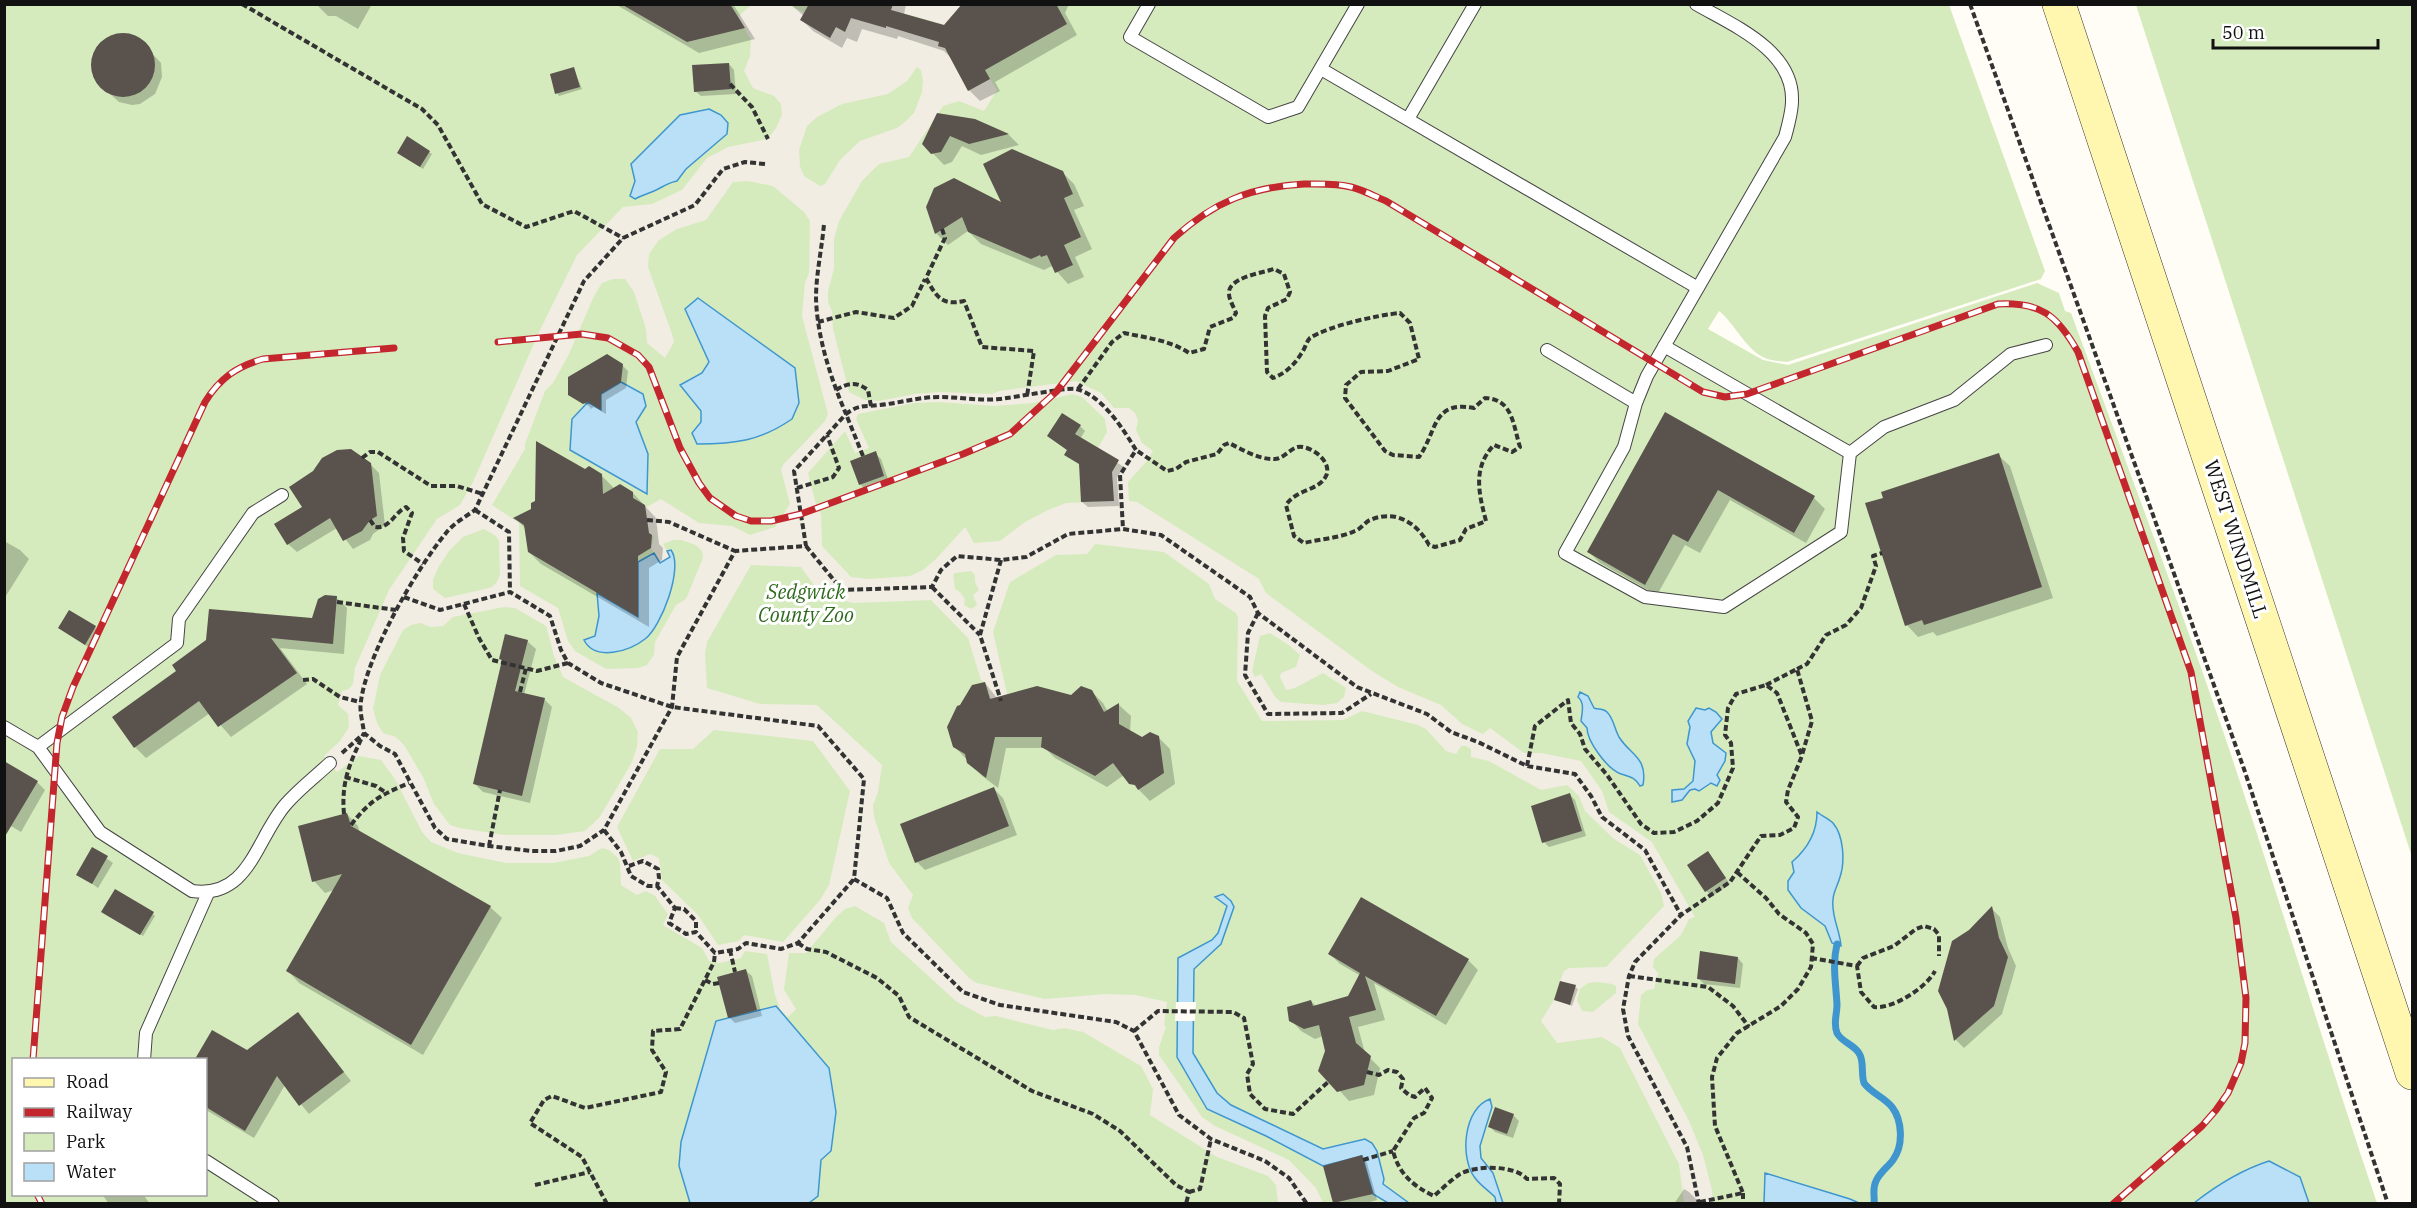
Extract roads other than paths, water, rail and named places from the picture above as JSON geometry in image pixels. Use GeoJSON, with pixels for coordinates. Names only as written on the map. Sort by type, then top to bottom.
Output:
{"type":"FeatureCollection","features":[{"type":"Feature","properties":{"kind":"street","name":"WEST WINDMILL"},"geometry":{"type":"LineString","coordinates":[[2059,4],[2412,1073]]}},
{"type":"Feature","properties":{"kind":"lane"},"geometry":{"type":"LineString","coordinates":[[1149,4],[1130,37],[1268,117],[1298,107],[1358,4]]}},
{"type":"Feature","properties":{"kind":"lane"},"geometry":{"type":"LineString","coordinates":[[1408,119],[1475,4]]}},
{"type":"Feature","properties":{"kind":"lane"},"geometry":{"type":"LineString","coordinates":[[1696,4],[1748,34],[1773,54],[1787,75],[1792,100],[1785,137],[1647,376],[1636,403],[1624,447],[1565,553],[1645,597],[1724,607],[1841,532],[1850,453],[1884,427],[1954,400],[2011,354],[2046,345]]}},
{"type":"Feature","properties":{"kind":"lane"},"geometry":{"type":"LineString","coordinates":[[1321,69],[1698,288]]}},
{"type":"Feature","properties":{"kind":"lane"},"geometry":{"type":"LineString","coordinates":[[1665,346],[1850,453]]}},
{"type":"Feature","properties":{"kind":"lane"},"geometry":{"type":"LineString","coordinates":[[1547,350],[1636,403]]}},
{"type":"Feature","properties":{"kind":"lane"},"geometry":{"type":"LineString","coordinates":[[38,747],[177,643],[179,619],[253,513],[282,495]]}},
{"type":"Feature","properties":{"kind":"lane"},"geometry":{"type":"LineString","coordinates":[[4,727],[38,747],[100,832],[192,891],[208,893],[231,884],[248,867],[285,805],[330,763]]}},
{"type":"Feature","properties":{"kind":"lane"},"geometry":{"type":"LineString","coordinates":[[144,1058],[146,1033],[208,893]]}},
{"type":"Feature","properties":{"kind":"lane"},"geometry":{"type":"LineString","coordinates":[[207,1162],[273,1203]]}},
{"type":"Feature","properties":{"kind":"water"},"geometry":{"type":"Polygon","coordinates":[[[709,109],[721,115],[728,123],[727,134],[686,169],[677,181],[635,199],[630,196],[635,181],[631,164],[680,115],[709,109]]]}},
{"type":"Feature","properties":{"kind":"water"},"geometry":{"type":"Polygon","coordinates":[[[698,298],[795,368],[799,403],[792,419],[769,432],[747,440],[697,444],[692,433],[701,422],[701,411],[680,385],[702,373],[709,362],[685,309],[698,298]]]}},
{"type":"Feature","properties":{"kind":"water"},"geometry":{"type":"Polygon","coordinates":[[[621,382],[643,394],[646,406],[636,422],[648,454],[647,494],[570,450],[572,419],[588,402],[601,410],[601,394],[621,382]]]}},
{"type":"Feature","properties":{"kind":"water"},"geometry":{"type":"Polygon","coordinates":[[[671,550],[675,570],[673,583],[664,610],[651,632],[639,643],[622,650],[604,653],[589,647],[584,640],[595,636],[599,616],[597,593],[638,617],[638,562],[654,553],[660,563],[670,557],[667,551],[671,550]]]}},
{"type":"Feature","properties":{"kind":"water"},"geometry":{"type":"Polygon","coordinates":[[[1580,692],[1588,696],[1594,708],[1607,712],[1623,743],[1641,762],[1643,785],[1640,786],[1634,779],[1610,767],[1599,754],[1590,740],[1587,728],[1581,721],[1582,705],[1578,697],[1580,692]]]}},
{"type":"Feature","properties":{"kind":"water"},"geometry":{"type":"Polygon","coordinates":[[[1696,708],[1705,710],[1709,708],[1722,719],[1711,732],[1713,743],[1726,753],[1725,761],[1717,775],[1720,780],[1717,786],[1711,783],[1699,791],[1690,790],[1682,800],[1672,802],[1672,790],[1684,789],[1693,781],[1695,761],[1687,744],[1690,727],[1688,721],[1696,708]]]}},
{"type":"Feature","properties":{"kind":"water"},"geometry":{"type":"Polygon","coordinates":[[[1817,812],[1837,828],[1841,842],[1843,864],[1834,894],[1833,906],[1841,946],[1832,943],[1825,926],[1801,908],[1788,890],[1788,881],[1794,872],[1792,862],[1810,840],[1817,812]]]}},
{"type":"Feature","properties":{"kind":"water"},"geometry":{"type":"Polygon","coordinates":[[[1223,894],[1234,907],[1221,944],[1194,969],[1193,1053],[1217,1093],[1231,1105],[1323,1149],[1365,1139],[1372,1143],[1377,1151],[1384,1179],[1383,1184],[1409,1203],[1388,1203],[1373,1194],[1362,1156],[1323,1166],[1207,1109],[1177,1057],[1178,958],[1212,940],[1218,933],[1227,906],[1215,897],[1223,894]]]}},
{"type":"Feature","properties":{"kind":"water"},"geometry":{"type":"Polygon","coordinates":[[[776,1006],[829,1068],[836,1112],[831,1151],[821,1160],[818,1196],[809,1203],[690,1203],[679,1166],[681,1142],[716,1021],[776,1006]]]}},
{"type":"Feature","properties":{"kind":"water"},"geometry":{"type":"Polygon","coordinates":[[[1490,1099],[1492,1107],[1480,1146],[1481,1158],[1493,1173],[1503,1203],[1496,1203],[1495,1197],[1477,1181],[1467,1158],[1467,1134],[1470,1122],[1474,1112],[1490,1099]]]}},
{"type":"Feature","properties":{"kind":"water"},"geometry":{"type":"Polygon","coordinates":[[[2269,1161],[2300,1177],[2309,1203],[2194,1203],[2230,1179],[2269,1161]]]}},
{"type":"Feature","properties":{"kind":"water"},"geometry":{"type":"Polygon","coordinates":[[[1765,1173],[1850,1199],[1859,1203],[1764,1203],[1765,1173]]]}},
{"type":"Feature","properties":{"kind":"waterway"},"geometry":{"type":"LineString","coordinates":[[1837,944],[1835,967],[1837,1033],[1858,1052],[1862,1061],[1864,1083],[1892,1107],[1900,1126],[1897,1154],[1876,1181],[1874,1204]]}},
{"type":"Feature","properties":{"kind":"railway"},"geometry":{"type":"LineString","coordinates":[[498,342],[582,334],[608,338],[638,355],[649,367],[680,448],[710,498],[736,516],[751,521],[771,521],[801,514],[963,454],[1010,434],[1057,391],[1174,238],[1218,206],[1250,193],[1285,186],[1333,184],[1360,190],[1386,201],[1703,392],[1725,397],[1747,394],[1998,304],[2026,305],[2046,313],[2063,329],[2078,352],[2191,672],[2236,918],[2246,998],[2245,1043],[2241,1063],[2228,1093],[2202,1126],[2113,1204]]}},
{"type":"Feature","properties":{"kind":"railway"},"geometry":{"type":"LineString","coordinates":[[33,1058],[57,743],[62,717],[73,687],[205,402],[229,374],[263,359],[394,348]]}},
{"type":"Feature","properties":{"kind":"railway"},"geometry":{"type":"LineString","coordinates":[[38,1196],[42,1204]]}},
{"type":"Feature","properties":{"kind":"park label","name":"Sedgwick County Zoo"},"geometry":{"type":"Point","coordinates":[806,604]}}]}
